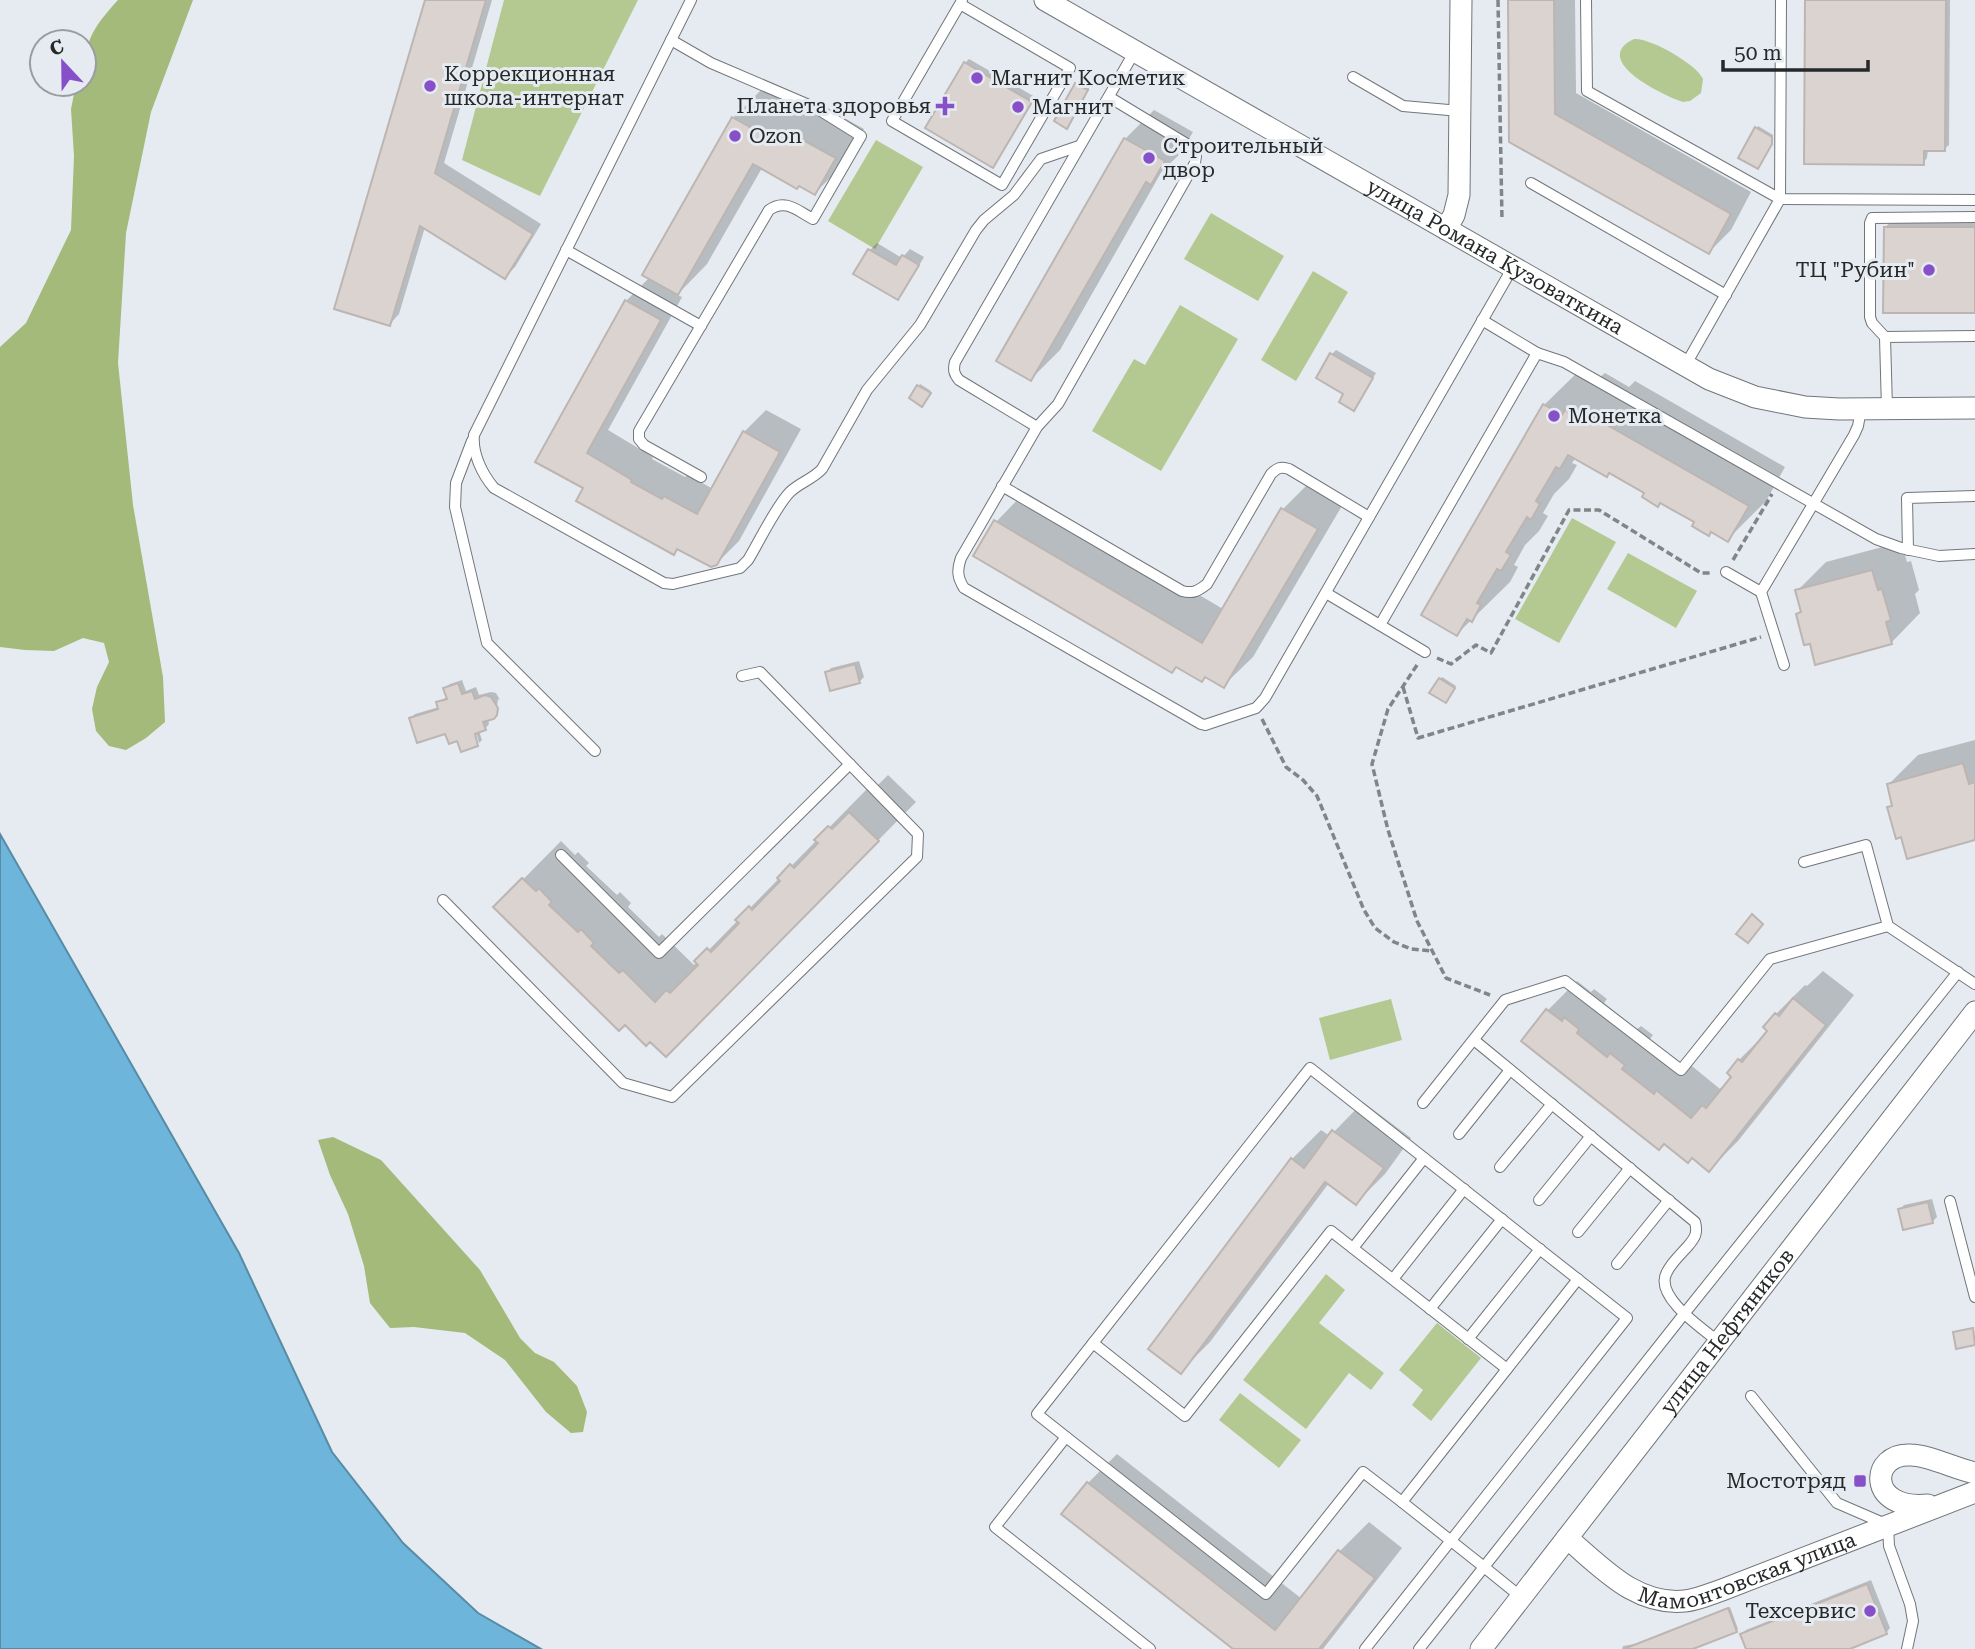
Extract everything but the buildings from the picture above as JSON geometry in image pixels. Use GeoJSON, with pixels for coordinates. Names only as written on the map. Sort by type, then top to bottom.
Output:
{"type":"FeatureCollection","features":[{"type":"Feature","properties":{"kind":"street","name":"улица Романа Кузоваткина"},"geometry":{"type":"LineString","coordinates":[[1045,0],[1685,366],[1730,388],[1779,403],[1805,407],[1975,408]]}},
{"type":"Feature","properties":{"kind":"street"},"geometry":{"type":"LineString","coordinates":[[1446,229],[1454,215],[1459,195],[1461,0]]}},
{"type":"Feature","properties":{"kind":"street","name":"улица Нефтяников"},"geometry":{"type":"LineString","coordinates":[[1481,1649],[1975,1012]]}},
{"type":"Feature","properties":{"kind":"street","name":"Мамонтовская улица"},"geometry":{"type":"LineString","coordinates":[[1941,1504],[1913,1507],[1888,1497],[1882,1489],[1882,1470],[1889,1461],[1898,1456],[1912,1454],[1975,1473]]}},
{"type":"Feature","properties":{"kind":"street","name":"Мамонтовская улица"},"geometry":{"type":"LineString","coordinates":[[1567,1538],[1626,1588],[1654,1600],[1686,1601],[1722,1590],[1975,1492]]}},
{"type":"Feature","properties":{"kind":"lane"},"geometry":{"type":"LineString","coordinates":[[595,751],[487,643],[455,508],[456,483],[474,435],[691,0]]}},
{"type":"Feature","properties":{"kind":"lane"},"geometry":{"type":"LineString","coordinates":[[1586,0],[1587,91],[1780,199],[1975,200]]}},
{"type":"Feature","properties":{"kind":"lane"},"geometry":{"type":"LineString","coordinates":[[1685,366],[1780,199],[1781,0]]}},
{"type":"Feature","properties":{"kind":"lane"},"geometry":{"type":"LineString","coordinates":[[961,2],[1070,68],[1002,185],[892,121],[961,2]]}},
{"type":"Feature","properties":{"kind":"lane"},"geometry":{"type":"LineString","coordinates":[[671,40],[711,63],[816,108],[861,136],[813,219],[786,204],[776,205],[769,210],[639,431],[639,439],[644,445],[701,477]]}},
{"type":"Feature","properties":{"kind":"lane"},"geometry":{"type":"LineString","coordinates":[[1037,427],[959,380],[953,369],[1135,51]]}},
{"type":"Feature","properties":{"kind":"lane"},"geometry":{"type":"LineString","coordinates":[[1353,77],[1404,106],[1460,111]]}},
{"type":"Feature","properties":{"kind":"lane"},"geometry":{"type":"LineString","coordinates":[[1108,97],[1190,146],[1196,156],[1195,163],[1058,404],[1037,427],[961,558],[958,580],[964,588],[1201,724],[1256,708],[1265,698],[1513,267]]}},
{"type":"Feature","properties":{"kind":"lane"},"geometry":{"type":"LineString","coordinates":[[474,435],[473,446],[486,478],[494,488],[664,583],[673,584],[740,568],[748,561],[784,498],[792,489],[814,477],[822,469],[867,390],[920,325],[984,220],[1014,195],[1041,159],[1079,146]]}},
{"type":"Feature","properties":{"kind":"lane"},"geometry":{"type":"LineString","coordinates":[[1531,183],[1726,295]]}},
{"type":"Feature","properties":{"kind":"lane"},"geometry":{"type":"LineString","coordinates":[[1887,409],[1885,337],[1870,317],[1872,218],[1975,217]]}},
{"type":"Feature","properties":{"kind":"lane"},"geometry":{"type":"LineString","coordinates":[[566,250],[701,326]]}},
{"type":"Feature","properties":{"kind":"lane"},"geometry":{"type":"LineString","coordinates":[[1482,320],[1537,353],[1564,362],[1876,539],[1939,556],[1975,554]]}},
{"type":"Feature","properties":{"kind":"lane"},"geometry":{"type":"LineString","coordinates":[[1885,337],[1975,336]]}},
{"type":"Feature","properties":{"kind":"lane"},"geometry":{"type":"LineString","coordinates":[[1380,625],[1537,353]]}},
{"type":"Feature","properties":{"kind":"lane"},"geometry":{"type":"LineString","coordinates":[[1762,592],[1854,435],[1861,409]]}},
{"type":"Feature","properties":{"kind":"lane"},"geometry":{"type":"LineString","coordinates":[[1003,486],[1182,591],[1190,593],[1207,584],[1276,469],[1283,467],[1289,470],[1370,517]]}},
{"type":"Feature","properties":{"kind":"lane"},"geometry":{"type":"LineString","coordinates":[[1909,550],[1907,498],[1975,496]]}},
{"type":"Feature","properties":{"kind":"lane"},"geometry":{"type":"LineString","coordinates":[[1726,572],[1762,592],[1784,665]]}},
{"type":"Feature","properties":{"kind":"lane"},"geometry":{"type":"LineString","coordinates":[[1326,593],[1425,652]]}},
{"type":"Feature","properties":{"kind":"lane"},"geometry":{"type":"LineString","coordinates":[[443,901],[623,1083],[672,1097],[917,856],[918,834],[850,764],[760,673],[741,676]]}},
{"type":"Feature","properties":{"kind":"lane"},"geometry":{"type":"LineString","coordinates":[[561,855],[659,953],[850,764]]}},
{"type":"Feature","properties":{"kind":"lane"},"geometry":{"type":"LineString","coordinates":[[1804,862],[1866,845],[1888,926],[1975,984]]}},
{"type":"Feature","properties":{"kind":"lane"},"geometry":{"type":"LineString","coordinates":[[1423,1103],[1505,1000],[1565,981],[1681,1070],[1770,959],[1888,926]]}},
{"type":"Feature","properties":{"kind":"lane"},"geometry":{"type":"LineString","coordinates":[[1419,1649],[1958,972]]}},
{"type":"Feature","properties":{"kind":"lane"},"geometry":{"type":"LineString","coordinates":[[1474,1040],[1695,1222],[1698,1230],[1695,1237],[1666,1272],[1664,1282],[1667,1292],[1684,1314],[1719,1342]]}},
{"type":"Feature","properties":{"kind":"lane"},"geometry":{"type":"LineString","coordinates":[[1365,1649],[1451,1541],[1627,1318],[1310,1068],[1037,1414],[1266,1594],[1363,1472],[1402,1502],[1451,1541],[1483,1567],[1521,1597]]}},
{"type":"Feature","properties":{"kind":"lane"},"geometry":{"type":"LineString","coordinates":[[1459,1134],[1510,1070]]}},
{"type":"Feature","properties":{"kind":"lane"},"geometry":{"type":"LineString","coordinates":[[1500,1167],[1552,1104]]}},
{"type":"Feature","properties":{"kind":"lane"},"geometry":{"type":"LineString","coordinates":[[1539,1200],[1591,1136]]}},
{"type":"Feature","properties":{"kind":"lane"},"geometry":{"type":"LineString","coordinates":[[1353,1248],[1424,1158]]}},
{"type":"Feature","properties":{"kind":"lane"},"geometry":{"type":"LineString","coordinates":[[1578,1232],[1630,1168]]}},
{"type":"Feature","properties":{"kind":"lane"},"geometry":{"type":"LineString","coordinates":[[1393,1279],[1464,1189]]}},
{"type":"Feature","properties":{"kind":"lane"},"geometry":{"type":"LineString","coordinates":[[1617,1264],[1669,1200]]}},
{"type":"Feature","properties":{"kind":"lane"},"geometry":{"type":"LineString","coordinates":[[1950,1201],[1975,1297]]}},
{"type":"Feature","properties":{"kind":"lane"},"geometry":{"type":"LineString","coordinates":[[1430,1309],[1502,1219]]}},
{"type":"Feature","properties":{"kind":"lane"},"geometry":{"type":"LineString","coordinates":[[1093,1343],[1185,1416],[1331,1231],[1507,1369]]}},
{"type":"Feature","properties":{"kind":"lane"},"geometry":{"type":"LineString","coordinates":[[1468,1339],[1540,1249]]}},
{"type":"Feature","properties":{"kind":"lane"},"geometry":{"type":"LineString","coordinates":[[1402,1502],[1578,1279]]}},
{"type":"Feature","properties":{"kind":"lane"},"geometry":{"type":"LineString","coordinates":[[1751,1396],[1837,1503],[1888,1525],[1889,1546],[1910,1604],[1913,1621],[1907,1649]]}},
{"type":"Feature","properties":{"kind":"lane"},"geometry":{"type":"LineString","coordinates":[[1066,1437],[995,1527],[1150,1649]]}},
{"type":"Feature","properties":{"kind":"path"},"geometry":{"type":"LineString","coordinates":[[1498,0],[1502,220]]}},
{"type":"Feature","properties":{"kind":"path"},"geometry":{"type":"LineString","coordinates":[[1451,664],[1476,645],[1491,653],[1569,510],[1599,510],[1701,573],[1726,572],[1778,483]]}},
{"type":"Feature","properties":{"kind":"path"},"geometry":{"type":"LineString","coordinates":[[1403,687],[1418,738],[1774,633]]}},
{"type":"Feature","properties":{"kind":"path"},"geometry":{"type":"LineString","coordinates":[[1425,652],[1388,709],[1372,764],[1392,843],[1418,921],[1446,978],[1505,1000]]}},
{"type":"Feature","properties":{"kind":"path"},"geometry":{"type":"LineString","coordinates":[[1256,708],[1286,767],[1303,780],[1317,796],[1364,910],[1375,928],[1394,942],[1411,949],[1433,951]]}},
{"type":"Feature","properties":{"kind":"green space"},"geometry":{"type":"Polygon","coordinates":[[[118,0],[193,0],[151,112],[126,233],[118,363],[133,505],[163,677],[165,722],[126,750],[109,746],[96,731],[92,709],[97,687],[109,662],[104,643],[83,638],[54,651],[0,647],[0,347],[26,323],[71,230],[74,156],[71,109],[73,98],[98,98],[98,28],[96,28],[118,0]]]}},
{"type":"Feature","properties":{"kind":"green space"},"geometry":{"type":"Polygon","coordinates":[[[504,0],[638,0],[540,196],[462,160],[504,0]]]}},
{"type":"Feature","properties":{"kind":"green space"},"geometry":{"type":"Polygon","coordinates":[[[1634,39],[1661,47],[1692,66],[1703,79],[1701,93],[1690,101],[1683,102],[1661,93],[1634,76],[1620,57],[1622,47],[1634,39]]]}},
{"type":"Feature","properties":{"kind":"green space"},"geometry":{"type":"Polygon","coordinates":[[[876,140],[923,167],[875,249],[828,221],[876,140]]]}},
{"type":"Feature","properties":{"kind":"green space"},"geometry":{"type":"Polygon","coordinates":[[[1211,213],[1284,256],[1258,301],[1184,259],[1211,213]]]}},
{"type":"Feature","properties":{"kind":"green space"},"geometry":{"type":"Polygon","coordinates":[[[1313,271],[1348,292],[1296,381],[1261,360],[1313,271]]]}},
{"type":"Feature","properties":{"kind":"green space"},"geometry":{"type":"Polygon","coordinates":[[[1180,305],[1238,339],[1161,471],[1092,431],[1134,359],[1145,365],[1180,305]]]}},
{"type":"Feature","properties":{"kind":"green space"},"geometry":{"type":"Polygon","coordinates":[[[1572,518],[1616,542],[1559,643],[1515,619],[1572,518]]]}},
{"type":"Feature","properties":{"kind":"green space"},"geometry":{"type":"Polygon","coordinates":[[[1628,553],[1697,591],[1676,628],[1607,589],[1628,553]]]}},
{"type":"Feature","properties":{"kind":"green space"},"geometry":{"type":"Polygon","coordinates":[[[1391,999],[1402,1040],[1330,1060],[1319,1018],[1391,999]]]}},
{"type":"Feature","properties":{"kind":"green space"},"geometry":{"type":"Polygon","coordinates":[[[333,1137],[381,1160],[480,1270],[520,1338],[535,1353],[554,1362],[577,1386],[587,1412],[583,1432],[571,1433],[546,1412],[505,1360],[465,1333],[414,1327],[390,1328],[370,1303],[364,1266],[348,1214],[318,1140],[333,1137]]]}},
{"type":"Feature","properties":{"kind":"green space"},"geometry":{"type":"Polygon","coordinates":[[[1326,1274],[1345,1290],[1319,1323],[1384,1373],[1371,1390],[1349,1373],[1306,1429],[1243,1380],[1326,1274]]]}},
{"type":"Feature","properties":{"kind":"green space"},"geometry":{"type":"Polygon","coordinates":[[[1437,1323],[1481,1358],[1431,1421],[1412,1405],[1423,1390],[1399,1370],[1437,1323]]]}},
{"type":"Feature","properties":{"kind":"green space"},"geometry":{"type":"Polygon","coordinates":[[[1240,1393],[1301,1440],[1279,1468],[1219,1420],[1240,1393]]]}},
{"type":"Feature","properties":{"kind":"water"},"geometry":{"type":"Polygon","coordinates":[[[0,834],[239,1253],[332,1452],[403,1543],[478,1613],[541,1649],[0,1649],[0,834]]]}},
{"type":"Feature","properties":{"kind":"place","name":"Магнит Косметик"},"geometry":{"type":"Point","coordinates":[977,78]}},
{"type":"Feature","properties":{"kind":"place","name":"Коррекционная школа-интернат"},"geometry":{"type":"Point","coordinates":[430,86]}},
{"type":"Feature","properties":{"kind":"place","name":"Планета здоровья"},"geometry":{"type":"Point","coordinates":[945,106]}},
{"type":"Feature","properties":{"kind":"place","name":"Магнит"},"geometry":{"type":"Point","coordinates":[1018,107]}},
{"type":"Feature","properties":{"kind":"place","name":"Ozon"},"geometry":{"type":"Point","coordinates":[735,136]}},
{"type":"Feature","properties":{"kind":"place","name":"Строительный двор"},"geometry":{"type":"Point","coordinates":[1149,158]}},
{"type":"Feature","properties":{"kind":"place","name":"ТЦ \"Рубин\""},"geometry":{"type":"Point","coordinates":[1929,270]}},
{"type":"Feature","properties":{"kind":"place","name":"Монетка"},"geometry":{"type":"Point","coordinates":[1554,416]}},
{"type":"Feature","properties":{"kind":"place","name":"Мостотряд"},"geometry":{"type":"Point","coordinates":[1860,1481]}},
{"type":"Feature","properties":{"kind":"place","name":"Техсервис"},"geometry":{"type":"Point","coordinates":[1870,1611]}}]}
